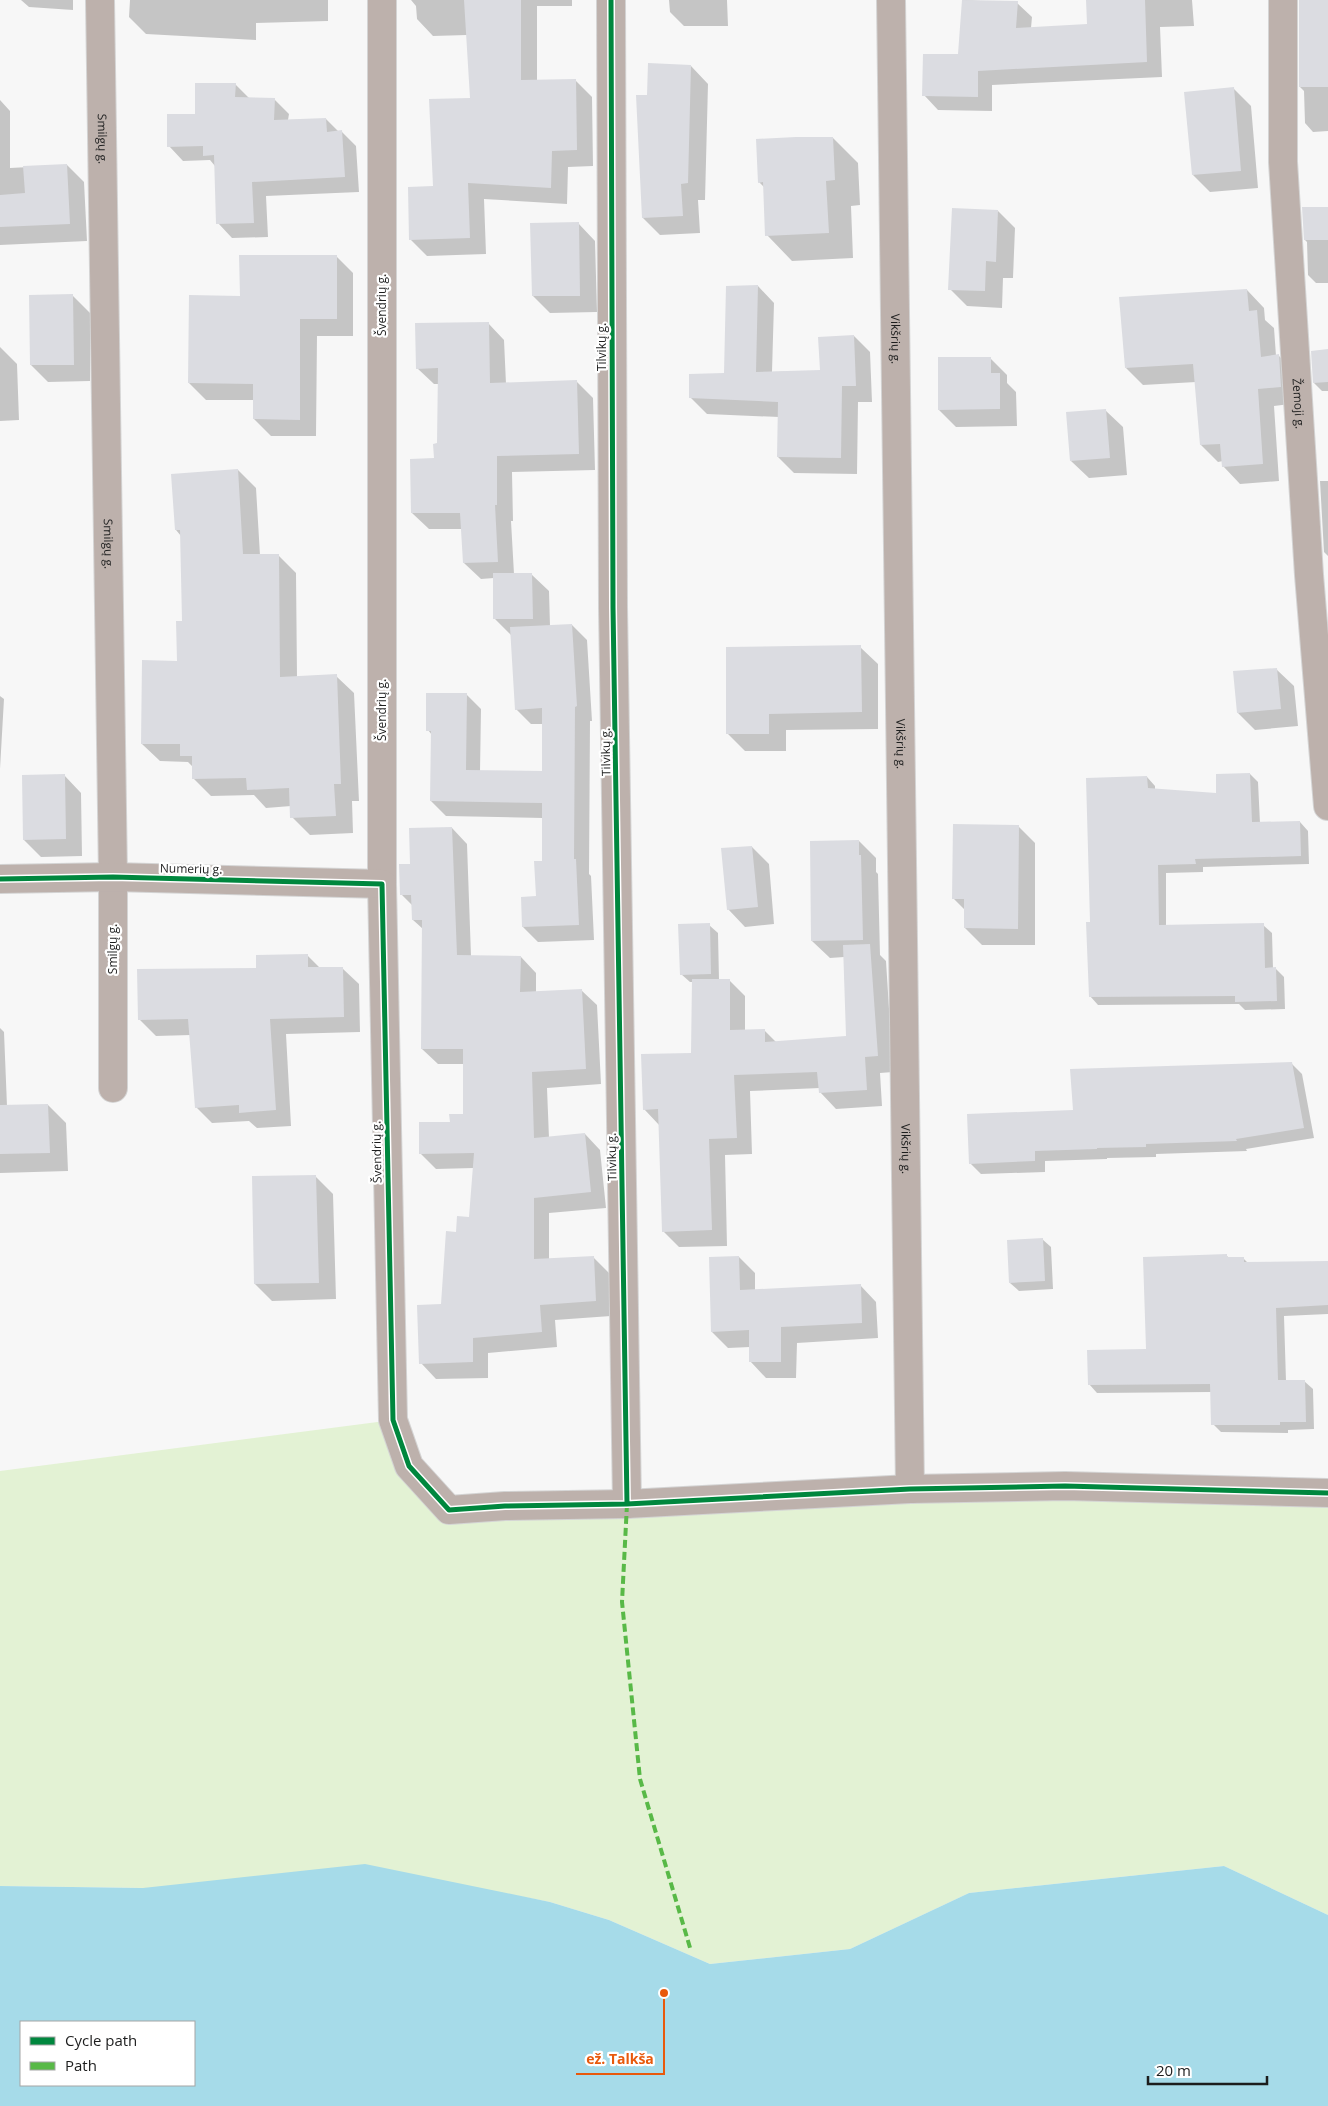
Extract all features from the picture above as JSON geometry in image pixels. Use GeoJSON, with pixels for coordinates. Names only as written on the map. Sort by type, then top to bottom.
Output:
{"type":"FeatureCollection","features":[{"type":"Feature","properties":{"kind":"street","name":"Smilgų g."},"geometry":{"type":"LineString","coordinates":[[100,0],[112,877],[113,1088]]}},
{"type":"Feature","properties":{"kind":"street","name":"Švendrių g."},"geometry":{"type":"LineString","coordinates":[[382,0],[382,884],[393,1420],[409,1466],[449,1510],[505,1506],[627,1504],[910,1489],[1065,1486],[1328,1492]]}},
{"type":"Feature","properties":{"kind":"street","name":"Tilvikų g."},"geometry":{"type":"LineString","coordinates":[[611,0],[613,607],[627,1504]]}},
{"type":"Feature","properties":{"kind":"street","name":"Vikšrių g."},"geometry":{"type":"LineString","coordinates":[[892,0],[910,1489]]}},
{"type":"Feature","properties":{"kind":"street","name":"Žemoji g."},"geometry":{"type":"LineString","coordinates":[[1284,0],[1284,172],[1309,575],[1328,806]]}},
{"type":"Feature","properties":{"kind":"street","name":"Numerių g."},"geometry":{"type":"LineString","coordinates":[[0,879],[112,877],[382,884]]}},
{"type":"Feature","properties":{"kind":"green space"},"geometry":{"type":"Polygon","coordinates":[[[393,1420],[449,1510],[1328,1493],[1328,1915],[1224,1866],[969,1893],[850,1949],[710,1964],[609,1920],[550,1902],[503,1893],[0,1886],[0,1471],[393,1420]]]}},
{"type":"Feature","properties":{"kind":"water"},"geometry":{"type":"Polygon","coordinates":[[[365,1864],[550,1902],[609,1920],[710,1964],[850,1949],[969,1893],[1224,1866],[1328,1915],[1328,2106],[0,2106],[0,1886],[143,1888],[365,1864]]]}},
{"type":"Feature","properties":{"kind":"building"},"geometry":{"type":"Polygon","coordinates":[[[464,0],[521,0],[521,80],[576,79],[577,150],[552,151],[551,188],[468,183],[470,238],[409,240],[408,187],[433,186],[429,99],[470,98],[464,0]]]}},
{"type":"Feature","properties":{"kind":"building"},"geometry":{"type":"Polygon","coordinates":[[[962,0],[1018,1],[1016,28],[1087,24],[1086,0],[1145,0],[1147,62],[978,71],[978,97],[922,96],[923,54],[958,54],[962,0]]]}},
{"type":"Feature","properties":{"kind":"building"},"geometry":{"type":"Polygon","coordinates":[[[1299,0],[1328,0],[1328,87],[1299,87],[1299,0]]]}},
{"type":"Feature","properties":{"kind":"building"},"geometry":{"type":"Polygon","coordinates":[[[648,63],[691,65],[688,183],[681,184],[683,216],[642,218],[636,95],[647,95],[648,63]]]}},
{"type":"Feature","properties":{"kind":"building"},"geometry":{"type":"Polygon","coordinates":[[[195,83],[236,83],[235,97],[275,98],[274,120],[326,118],[327,132],[342,130],[345,177],[252,182],[254,223],[216,224],[214,155],[203,156],[203,146],[167,147],[167,114],[195,114],[195,83]]]}},
{"type":"Feature","properties":{"kind":"building"},"geometry":{"type":"Polygon","coordinates":[[[1234,87],[1241,171],[1192,175],[1184,92],[1234,87]]]}},
{"type":"Feature","properties":{"kind":"building"},"geometry":{"type":"Polygon","coordinates":[[[833,137],[835,180],[826,181],[829,233],[765,236],[763,182],[758,183],[756,139],[833,137]]]}},
{"type":"Feature","properties":{"kind":"building"},"geometry":{"type":"Polygon","coordinates":[[[67,164],[70,224],[0,227],[0,195],[25,193],[23,166],[67,164]]]}},
{"type":"Feature","properties":{"kind":"building"},"geometry":{"type":"Polygon","coordinates":[[[1302,207],[1328,207],[1328,240],[1304,240],[1302,207]]]}},
{"type":"Feature","properties":{"kind":"building"},"geometry":{"type":"Polygon","coordinates":[[[952,208],[998,210],[996,262],[986,261],[985,291],[948,290],[952,208]]]}},
{"type":"Feature","properties":{"kind":"building"},"geometry":{"type":"Polygon","coordinates":[[[579,222],[580,296],[532,296],[530,223],[579,222]]]}},
{"type":"Feature","properties":{"kind":"building"},"geometry":{"type":"Polygon","coordinates":[[[239,255],[337,255],[337,319],[300,319],[300,420],[253,419],[253,384],[188,383],[189,295],[240,296],[239,255]]]}},
{"type":"Feature","properties":{"kind":"building"},"geometry":{"type":"Polygon","coordinates":[[[758,285],[756,372],[820,370],[818,337],[854,335],[856,386],[842,386],[841,458],[777,457],[778,402],[689,398],[689,374],[724,373],[726,286],[758,285]]]}},
{"type":"Feature","properties":{"kind":"building"},"geometry":{"type":"Polygon","coordinates":[[[1247,289],[1249,311],[1257,310],[1261,357],[1279,354],[1281,387],[1258,389],[1263,464],[1222,467],[1220,444],[1200,445],[1193,364],[1125,368],[1119,297],[1247,289]]]}},
{"type":"Feature","properties":{"kind":"building"},"geometry":{"type":"Polygon","coordinates":[[[73,294],[74,365],[30,365],[29,295],[73,294]]]}},
{"type":"Feature","properties":{"kind":"building"},"geometry":{"type":"Polygon","coordinates":[[[489,322],[490,383],[577,380],[579,454],[497,456],[497,505],[495,505],[498,562],[463,563],[460,513],[411,513],[410,459],[434,458],[433,444],[437,443],[438,368],[416,369],[415,323],[489,322]]]}},
{"type":"Feature","properties":{"kind":"building"},"geometry":{"type":"Polygon","coordinates":[[[1328,349],[1328,382],[1313,383],[1311,351],[1328,349]]]}},
{"type":"Feature","properties":{"kind":"building"},"geometry":{"type":"Polygon","coordinates":[[[938,357],[991,357],[991,373],[1000,373],[1000,409],[938,410],[938,357]]]}},
{"type":"Feature","properties":{"kind":"building"},"geometry":{"type":"Polygon","coordinates":[[[1106,409],[1110,458],[1070,461],[1066,412],[1106,409]]]}},
{"type":"Feature","properties":{"kind":"building"},"geometry":{"type":"Polygon","coordinates":[[[238,469],[243,554],[279,554],[280,677],[337,674],[341,784],[334,784],[336,816],[290,818],[289,788],[247,790],[246,778],[192,779],[192,756],[180,756],[180,744],[141,744],[142,660],[177,661],[176,621],[182,621],[180,530],[175,530],[171,474],[238,469]]]}},
{"type":"Feature","properties":{"kind":"building"},"geometry":{"type":"Polygon","coordinates":[[[493,573],[532,573],[533,619],[493,619],[493,573]]]}},
{"type":"Feature","properties":{"kind":"building"},"geometry":{"type":"Polygon","coordinates":[[[572,624],[577,706],[575,707],[574,859],[576,859],[579,925],[522,927],[521,897],[536,896],[534,861],[542,861],[542,803],[430,801],[431,731],[426,731],[426,693],[467,693],[466,770],[542,771],[542,708],[515,710],[510,627],[572,624]]]}},
{"type":"Feature","properties":{"kind":"building"},"geometry":{"type":"Polygon","coordinates":[[[861,645],[862,712],[769,714],[769,734],[726,734],[726,647],[861,645]]]}},
{"type":"Feature","properties":{"kind":"building"},"geometry":{"type":"Polygon","coordinates":[[[1277,668],[1281,709],[1237,713],[1233,671],[1277,668]]]}},
{"type":"Feature","properties":{"kind":"building"},"geometry":{"type":"Polygon","coordinates":[[[1250,773],[1252,822],[1300,821],[1301,856],[1195,859],[1196,864],[1158,865],[1159,925],[1264,923],[1265,968],[1276,967],[1277,1001],[1235,1002],[1235,996],[1089,997],[1086,922],[1090,922],[1086,778],[1147,776],[1148,788],[1216,793],[1216,774],[1250,773]]]}},
{"type":"Feature","properties":{"kind":"building"},"geometry":{"type":"Polygon","coordinates":[[[65,774],[66,839],[23,840],[22,775],[65,774]]]}},
{"type":"Feature","properties":{"kind":"building"},"geometry":{"type":"Polygon","coordinates":[[[953,824],[1019,825],[1018,929],[964,928],[964,899],[952,899],[953,824]]]}},
{"type":"Feature","properties":{"kind":"building"},"geometry":{"type":"Polygon","coordinates":[[[452,827],[457,955],[521,956],[520,992],[582,989],[586,1069],[532,1072],[534,1138],[585,1133],[591,1192],[534,1198],[534,1259],[594,1256],[596,1301],[540,1305],[542,1332],[473,1338],[473,1362],[419,1364],[417,1305],[441,1304],[446,1231],[456,1232],[457,1216],[469,1217],[474,1153],[419,1154],[419,1122],[450,1122],[449,1114],[463,1114],[463,1049],[421,1049],[422,920],[412,920],[411,895],[400,895],[399,864],[410,864],[409,828],[452,827]]]}},
{"type":"Feature","properties":{"kind":"building"},"geometry":{"type":"Polygon","coordinates":[[[859,840],[863,940],[811,941],[810,841],[859,840]]]}},
{"type":"Feature","properties":{"kind":"building"},"geometry":{"type":"Polygon","coordinates":[[[752,846],[758,907],[727,910],[721,848],[752,846]]]}},
{"type":"Feature","properties":{"kind":"building"},"geometry":{"type":"Polygon","coordinates":[[[710,923],[711,974],[680,975],[678,924],[710,923]]]}},
{"type":"Feature","properties":{"kind":"building"},"geometry":{"type":"Polygon","coordinates":[[[870,944],[878,1056],[865,1057],[867,1090],[819,1093],[817,1072],[734,1075],[737,1138],[709,1139],[712,1230],[662,1232],[658,1109],[643,1110],[641,1054],[691,1053],[692,979],[730,979],[730,1030],[765,1029],[765,1042],[846,1036],[843,945],[870,944]]]}},
{"type":"Feature","properties":{"kind":"building"},"geometry":{"type":"Polygon","coordinates":[[[308,954],[308,967],[343,967],[344,1017],[270,1019],[276,1110],[239,1113],[239,1105],[195,1108],[188,1019],[138,1020],[137,969],[256,968],[256,955],[308,954]]]}},
{"type":"Feature","properties":{"kind":"building"},"geometry":{"type":"Polygon","coordinates":[[[1292,1062],[1304,1128],[1236,1139],[1237,1141],[1146,1144],[1146,1147],[1035,1151],[1035,1161],[969,1164],[967,1114],[1073,1110],[1070,1069],[1292,1062]]]}},
{"type":"Feature","properties":{"kind":"building"},"geometry":{"type":"Polygon","coordinates":[[[48,1104],[50,1153],[0,1154],[0,1105],[48,1104]]]}},
{"type":"Feature","properties":{"kind":"building"},"geometry":{"type":"Polygon","coordinates":[[[316,1175],[319,1283],[254,1284],[252,1176],[316,1175]]]}},
{"type":"Feature","properties":{"kind":"building"},"geometry":{"type":"Polygon","coordinates":[[[1043,1238],[1045,1281],[1009,1283],[1007,1240],[1043,1238]]]}},
{"type":"Feature","properties":{"kind":"building"},"geometry":{"type":"Polygon","coordinates":[[[1227,1254],[1227,1257],[1244,1257],[1244,1262],[1328,1261],[1328,1305],[1276,1308],[1278,1380],[1305,1380],[1306,1422],[1280,1422],[1280,1425],[1211,1425],[1210,1384],[1088,1385],[1087,1350],[1146,1349],[1143,1257],[1227,1254]]]}},
{"type":"Feature","properties":{"kind":"building"},"geometry":{"type":"Polygon","coordinates":[[[739,1256],[740,1290],[861,1284],[862,1323],[781,1327],[781,1362],[749,1362],[749,1330],[711,1332],[709,1257],[739,1256]]]}},
{"type":"Feature","properties":{"kind":"marked path"},"geometry":{"type":"LineString","coordinates":[[627,1504],[622,1602],[640,1779],[691,1951]]}},
{"type":"Feature","properties":{"kind":"cycle path"},"geometry":{"type":"LineString","coordinates":[[611,0],[613,607],[627,1504]]}},
{"type":"Feature","properties":{"kind":"cycle path"},"geometry":{"type":"LineString","coordinates":[[0,879],[113,877],[382,884],[393,1420],[409,1466],[449,1510],[505,1506],[627,1504],[910,1489],[1065,1486],[1328,1493]]}},
{"type":"Feature","properties":{"kind":"place","name":"ež. Talkša"},"geometry":{"type":"Point","coordinates":[664,1993]}}]}
